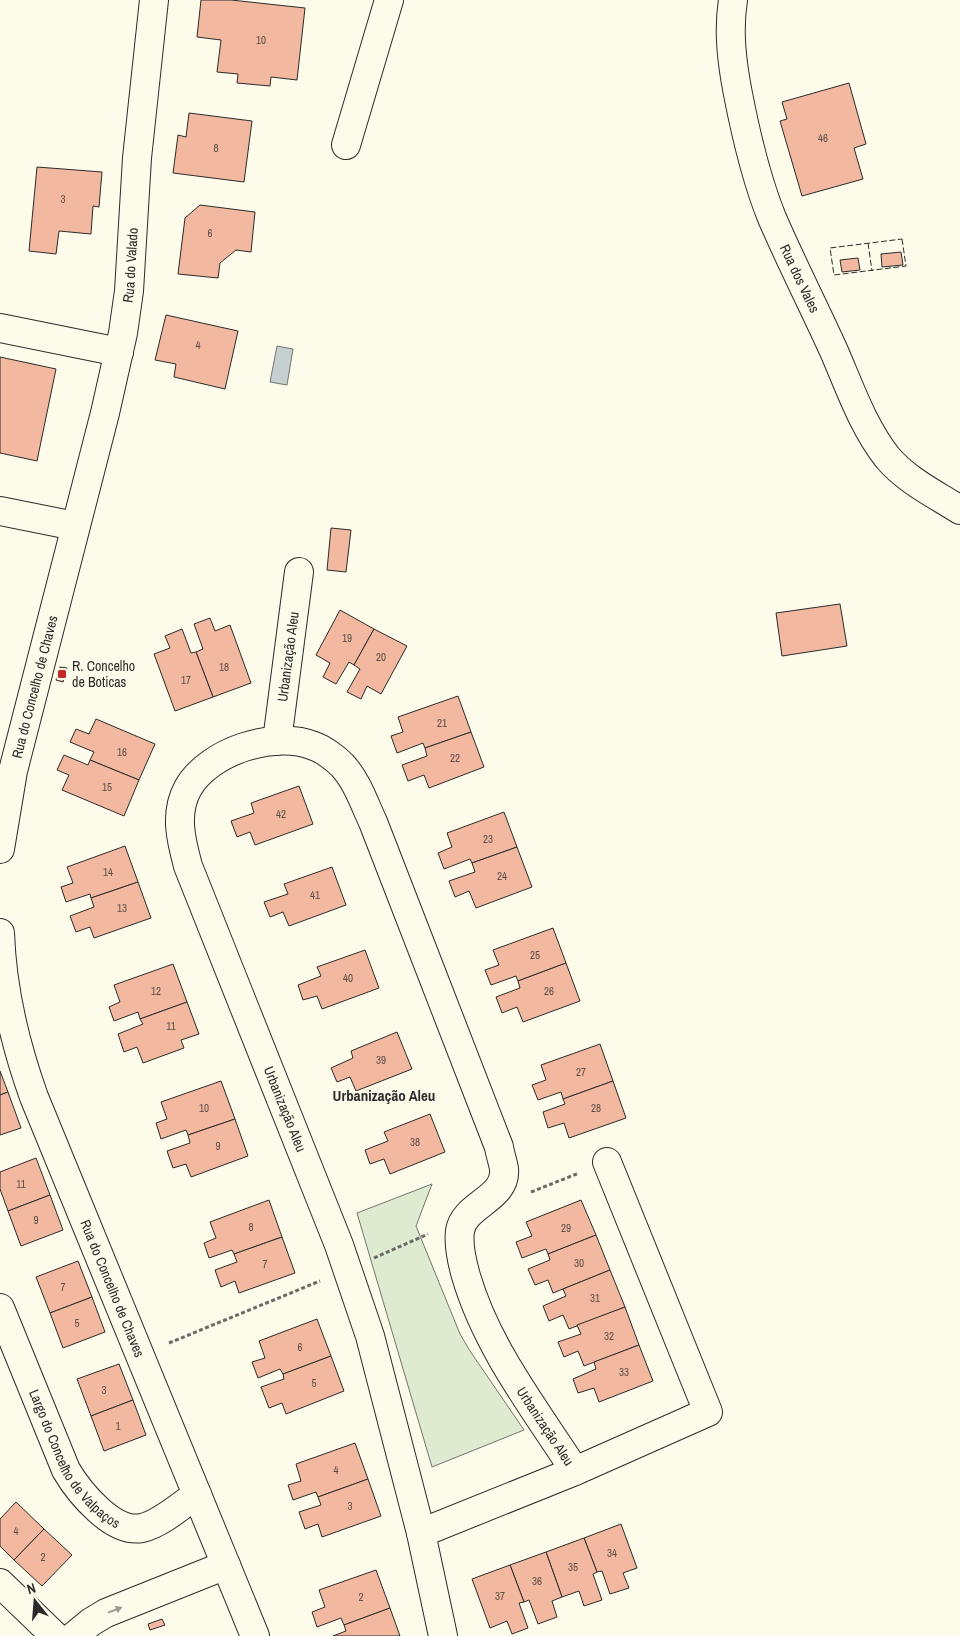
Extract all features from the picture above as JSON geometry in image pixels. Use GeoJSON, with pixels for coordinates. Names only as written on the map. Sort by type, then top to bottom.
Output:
{"type":"FeatureCollection","features":[{"type":"Feature","properties":{"kind":"street","name":"Rua do Valado"},"geometry":{"type":"LineString","coordinates":[[75,526],[120,352],[129,291],[137,158],[154,0]]}},
{"type":"Feature","properties":{"kind":"street"},"geometry":{"type":"LineString","coordinates":[[346,145],[389,0]]}},
{"type":"Feature","properties":{"kind":"street","name":"Rua dos Vales"},"geometry":{"type":"LineString","coordinates":[[734,0],[730,40],[733,69],[754,163],[772,216],[868,428],[898,469],[960,510]]}},
{"type":"Feature","properties":{"kind":"street"},"geometry":{"type":"LineString","coordinates":[[0,328],[120,352]]}},
{"type":"Feature","properties":{"kind":"street"},"geometry":{"type":"LineString","coordinates":[[0,511],[75,526]]}},
{"type":"Feature","properties":{"kind":"street","name":"Rua do Concelho de Chaves"},"geometry":{"type":"LineString","coordinates":[[0,849],[8,796],[9,749],[75,526]]}},
{"type":"Feature","properties":{"kind":"street","name":"Urbanização Aleu"},"geometry":{"type":"LineString","coordinates":[[276,741],[299,572]]}},
{"type":"Feature","properties":{"kind":"street","name":"Urbanização Aleu"},"geometry":{"type":"LineString","coordinates":[[443,1636],[421,1533],[370,1336],[339,1245],[192,875],[182,845],[179,825],[181,809],[187,789],[199,773],[213,762],[234,751],[256,744],[276,741],[296,742],[314,746],[342,766],[360,794],[373,822],[495,1138],[504,1170],[500,1186],[495,1193],[476,1207],[466,1218],[460,1230],[460,1247],[469,1287],[487,1332],[513,1376],[575,1471]]}},
{"type":"Feature","properties":{"kind":"street","name":"Rua do Concelho de Chaves"},"geometry":{"type":"LineString","coordinates":[[0,933],[0,948],[12,1024],[34,1097],[255,1636]]}},
{"type":"Feature","properties":{"kind":"street","name":"Urbanização Aleu"},"geometry":{"type":"LineString","coordinates":[[421,1533],[575,1471],[708,1412],[607,1162]]}},
{"type":"Feature","properties":{"kind":"street","name":"Largo do Concelho de Valpaços"},"geometry":{"type":"LineString","coordinates":[[0,1308],[66,1470],[81,1492],[104,1514],[122,1527],[140,1528],[153,1524],[197,1494]]}},
{"type":"Feature","properties":{"kind":"street"},"geometry":{"type":"LineString","coordinates":[[74,1636],[91,1622],[106,1614],[226,1565]]}},
{"type":"Feature","properties":{"kind":"street"},"geometry":{"type":"LineString","coordinates":[[0,1583],[54,1636]]}},
{"type":"Feature","properties":{"kind":"green space"},"geometry":{"type":"Polygon","coordinates":[[[432,1184],[416,1226],[460,1334],[524,1430],[432,1467],[357,1213],[432,1184]]]}},
{"type":"Feature","properties":{"kind":"shaded area"},"geometry":{"type":"Polygon","coordinates":[[[277,346],[293,349],[287,385],[270,382],[277,346]]]}},
{"type":"Feature","properties":{"kind":"building"},"geometry":{"type":"Polygon","coordinates":[[[201,0],[231,0],[305,8],[297,80],[271,77],[270,86],[237,83],[238,74],[217,72],[221,40],[197,37],[201,0]]]}},
{"type":"Feature","properties":{"kind":"building"},"geometry":{"type":"Polygon","coordinates":[[[849,83],[866,144],[854,148],[863,179],[802,196],[780,121],[787,119],[782,102],[849,83]]]}},
{"type":"Feature","properties":{"kind":"building"},"geometry":{"type":"Polygon","coordinates":[[[189,113],[252,121],[244,182],[173,173],[178,135],[186,137],[189,113]]]}},
{"type":"Feature","properties":{"kind":"building"},"geometry":{"type":"Polygon","coordinates":[[[37,167],[102,172],[99,207],[93,206],[91,234],[59,231],[56,254],[29,251],[37,167]]]}},
{"type":"Feature","properties":{"kind":"building"},"geometry":{"type":"Polygon","coordinates":[[[200,205],[255,212],[251,252],[236,250],[220,263],[218,278],[178,274],[185,218],[200,205]]]}},
{"type":"Feature","properties":{"kind":"building"},"geometry":{"type":"Polygon","coordinates":[[[901,252],[903,265],[882,267],[881,254],[901,252]]]}},
{"type":"Feature","properties":{"kind":"building"},"geometry":{"type":"Polygon","coordinates":[[[858,258],[860,270],[842,272],[840,260],[858,258]]]}},
{"type":"Feature","properties":{"kind":"building"},"geometry":{"type":"Polygon","coordinates":[[[166,315],[238,331],[225,389],[174,377],[176,364],[155,360],[166,315]]]}},
{"type":"Feature","properties":{"kind":"building"},"geometry":{"type":"Polygon","coordinates":[[[0,357],[56,369],[37,461],[0,453],[0,357]]]}},
{"type":"Feature","properties":{"kind":"building"},"geometry":{"type":"Polygon","coordinates":[[[331,528],[351,530],[346,572],[327,570],[331,528]]]}},
{"type":"Feature","properties":{"kind":"building"},"geometry":{"type":"Polygon","coordinates":[[[840,604],[847,646],[782,656],[776,613],[840,604]]]}},
{"type":"Feature","properties":{"kind":"building"},"geometry":{"type":"Polygon","coordinates":[[[340,610],[374,629],[354,665],[349,662],[336,684],[323,677],[330,663],[316,655],[340,610]]]}},
{"type":"Feature","properties":{"kind":"building"},"geometry":{"type":"Polygon","coordinates":[[[210,618],[215,631],[230,625],[251,683],[213,697],[196,652],[203,649],[194,624],[210,618]]]}},
{"type":"Feature","properties":{"kind":"building"},"geometry":{"type":"Polygon","coordinates":[[[182,629],[191,653],[196,652],[213,697],[175,711],[154,654],[170,648],[165,636],[182,629]]]}},
{"type":"Feature","properties":{"kind":"building"},"geometry":{"type":"Polygon","coordinates":[[[374,629],[407,646],[381,694],[367,686],[361,699],[347,692],[360,669],[354,665],[374,629]]]}},
{"type":"Feature","properties":{"kind":"building"},"geometry":{"type":"Polygon","coordinates":[[[60,667],[67,668],[63,682],[56,680],[60,667]]]}},
{"type":"Feature","properties":{"kind":"building"},"geometry":{"type":"Polygon","coordinates":[[[458,696],[471,732],[425,748],[423,743],[397,753],[391,736],[403,732],[398,717],[458,696]]]}},
{"type":"Feature","properties":{"kind":"building"},"geometry":{"type":"Polygon","coordinates":[[[96,719],[155,744],[139,780],[90,760],[94,752],[70,742],[76,729],[89,734],[96,719]]]}},
{"type":"Feature","properties":{"kind":"building"},"geometry":{"type":"Polygon","coordinates":[[[471,732],[484,767],[429,788],[424,775],[408,781],[402,765],[427,756],[425,748],[471,732]]]}},
{"type":"Feature","properties":{"kind":"building"},"geometry":{"type":"Polygon","coordinates":[[[64,755],[88,765],[90,760],[139,780],[124,816],[62,790],[69,775],[57,770],[64,755]]]}},
{"type":"Feature","properties":{"kind":"building"},"geometry":{"type":"Polygon","coordinates":[[[299,786],[313,824],[255,845],[250,832],[237,837],[231,821],[254,813],[251,803],[299,786]]]}},
{"type":"Feature","properties":{"kind":"building"},"geometry":{"type":"Polygon","coordinates":[[[504,812],[517,847],[472,863],[470,859],[444,869],[438,853],[452,847],[447,833],[504,812]]]}},
{"type":"Feature","properties":{"kind":"building"},"geometry":{"type":"Polygon","coordinates":[[[125,846],[138,882],[91,898],[90,894],[66,902],[61,887],[73,883],[67,867],[125,846]]]}},
{"type":"Feature","properties":{"kind":"building"},"geometry":{"type":"Polygon","coordinates":[[[517,847],[532,887],[476,908],[469,891],[455,897],[449,881],[475,872],[472,863],[517,847]]]}},
{"type":"Feature","properties":{"kind":"building"},"geometry":{"type":"Polygon","coordinates":[[[332,867],[346,905],[289,926],[283,912],[270,917],[264,902],[288,894],[284,884],[332,867]]]}},
{"type":"Feature","properties":{"kind":"building"},"geometry":{"type":"Polygon","coordinates":[[[138,882],[151,918],[94,938],[90,927],[76,932],[70,916],[94,907],[91,898],[138,882]]]}},
{"type":"Feature","properties":{"kind":"building"},"geometry":{"type":"Polygon","coordinates":[[[553,928],[566,963],[518,981],[516,976],[491,985],[485,970],[499,965],[493,950],[553,928]]]}},
{"type":"Feature","properties":{"kind":"building"},"geometry":{"type":"Polygon","coordinates":[[[365,950],[379,988],[322,1009],[317,996],[303,1000],[298,985],[321,976],[317,967],[365,950]]]}},
{"type":"Feature","properties":{"kind":"building"},"geometry":{"type":"Polygon","coordinates":[[[566,963],[580,1001],[523,1022],[517,1007],[502,1013],[496,997],[520,988],[518,981],[566,963]]]}},
{"type":"Feature","properties":{"kind":"building"},"geometry":{"type":"Polygon","coordinates":[[[173,964],[187,1002],[140,1019],[138,1012],[114,1021],[109,1007],[120,1002],[114,985],[173,964]]]}},
{"type":"Feature","properties":{"kind":"building"},"geometry":{"type":"Polygon","coordinates":[[[187,1002],[199,1034],[181,1040],[184,1048],[143,1063],[137,1047],[124,1052],[118,1034],[143,1024],[140,1019],[187,1002]]]}},
{"type":"Feature","properties":{"kind":"building"},"geometry":{"type":"Polygon","coordinates":[[[397,1032],[412,1069],[356,1091],[350,1077],[337,1082],[331,1068],[353,1058],[351,1051],[397,1032]]]}},
{"type":"Feature","properties":{"kind":"building"},"geometry":{"type":"Polygon","coordinates":[[[600,1044],[613,1081],[563,1099],[561,1092],[538,1100],[532,1085],[546,1080],[541,1065],[600,1044]]]}},
{"type":"Feature","properties":{"kind":"building"},"geometry":{"type":"Polygon","coordinates":[[[0,1071],[8,1092],[0,1095],[0,1071]]]}},
{"type":"Feature","properties":{"kind":"building"},"geometry":{"type":"Polygon","coordinates":[[[221,1081],[235,1119],[188,1135],[186,1130],[161,1139],[156,1123],[167,1119],[161,1102],[221,1081]]]}},
{"type":"Feature","properties":{"kind":"building"},"geometry":{"type":"Polygon","coordinates":[[[613,1081],[626,1118],[569,1138],[564,1123],[548,1128],[543,1112],[565,1104],[563,1099],[613,1081]]]}},
{"type":"Feature","properties":{"kind":"building"},"geometry":{"type":"Polygon","coordinates":[[[8,1092],[21,1128],[0,1135],[0,1095],[8,1092]]]}},
{"type":"Feature","properties":{"kind":"building"},"geometry":{"type":"Polygon","coordinates":[[[430,1114],[445,1152],[390,1174],[384,1159],[370,1164],[365,1150],[388,1141],[384,1132],[430,1114]]]}},
{"type":"Feature","properties":{"kind":"building"},"geometry":{"type":"Polygon","coordinates":[[[235,1119],[248,1156],[191,1177],[186,1164],[173,1168],[167,1151],[190,1143],[188,1135],[235,1119]]]}},
{"type":"Feature","properties":{"kind":"building"},"geometry":{"type":"Polygon","coordinates":[[[36,1158],[50,1195],[8,1211],[0,1189],[0,1172],[36,1158]]]}},
{"type":"Feature","properties":{"kind":"building"},"geometry":{"type":"Polygon","coordinates":[[[50,1195],[63,1230],[21,1246],[8,1211],[50,1195]]]}},
{"type":"Feature","properties":{"kind":"building"},"geometry":{"type":"Polygon","coordinates":[[[269,1200],[282,1237],[234,1254],[232,1250],[209,1258],[204,1243],[216,1238],[210,1222],[269,1200]]]}},
{"type":"Feature","properties":{"kind":"building"},"geometry":{"type":"Polygon","coordinates":[[[581,1200],[596,1235],[548,1254],[546,1249],[522,1258],[516,1242],[532,1236],[526,1222],[581,1200]]]}},
{"type":"Feature","properties":{"kind":"building"},"geometry":{"type":"Polygon","coordinates":[[[596,1235],[610,1270],[553,1293],[548,1280],[535,1285],[528,1269],[550,1260],[548,1254],[596,1235]]]}},
{"type":"Feature","properties":{"kind":"building"},"geometry":{"type":"Polygon","coordinates":[[[282,1237],[295,1273],[239,1293],[235,1281],[221,1287],[215,1270],[237,1262],[234,1254],[282,1237]]]}},
{"type":"Feature","properties":{"kind":"building"},"geometry":{"type":"Polygon","coordinates":[[[78,1261],[92,1297],[50,1313],[36,1277],[78,1261]]]}},
{"type":"Feature","properties":{"kind":"building"},"geometry":{"type":"Polygon","coordinates":[[[610,1270],[625,1307],[569,1329],[563,1315],[549,1321],[543,1306],[566,1296],[563,1289],[610,1270]]]}},
{"type":"Feature","properties":{"kind":"building"},"geometry":{"type":"Polygon","coordinates":[[[92,1297],[105,1332],[63,1348],[50,1313],[92,1297]]]}},
{"type":"Feature","properties":{"kind":"building"},"geometry":{"type":"Polygon","coordinates":[[[625,1307],[639,1345],[584,1366],[578,1351],[564,1357],[558,1342],[581,1334],[577,1325],[625,1307]]]}},
{"type":"Feature","properties":{"kind":"building"},"geometry":{"type":"Polygon","coordinates":[[[317,1319],[331,1356],[283,1374],[280,1369],[258,1378],[252,1362],[265,1358],[259,1341],[317,1319]]]}},
{"type":"Feature","properties":{"kind":"building"},"geometry":{"type":"Polygon","coordinates":[[[639,1345],[653,1381],[599,1402],[594,1388],[578,1393],[573,1379],[596,1369],[594,1362],[639,1345]]]}},
{"type":"Feature","properties":{"kind":"building"},"geometry":{"type":"Polygon","coordinates":[[[331,1356],[344,1391],[286,1414],[282,1403],[269,1408],[261,1387],[284,1379],[283,1374],[331,1356]]]}},
{"type":"Feature","properties":{"kind":"building"},"geometry":{"type":"Polygon","coordinates":[[[119,1364],[133,1400],[91,1416],[77,1379],[119,1364]]]}},
{"type":"Feature","properties":{"kind":"building"},"geometry":{"type":"Polygon","coordinates":[[[133,1400],[146,1435],[104,1451],[91,1416],[133,1400]]]}},
{"type":"Feature","properties":{"kind":"building"},"geometry":{"type":"Polygon","coordinates":[[[355,1443],[368,1479],[318,1497],[316,1492],[293,1500],[288,1485],[301,1481],[296,1464],[355,1443]]]}},
{"type":"Feature","properties":{"kind":"building"},"geometry":{"type":"Polygon","coordinates":[[[368,1479],[381,1516],[322,1537],[318,1524],[305,1529],[299,1512],[321,1505],[318,1497],[368,1479]]]}},
{"type":"Feature","properties":{"kind":"building"},"geometry":{"type":"Polygon","coordinates":[[[16,1502],[44,1529],[14,1560],[0,1546],[0,1519],[16,1502]]]}},
{"type":"Feature","properties":{"kind":"building"},"geometry":{"type":"Polygon","coordinates":[[[621,1524],[637,1568],[623,1573],[629,1588],[610,1594],[602,1571],[597,1572],[584,1538],[621,1524]]]}},
{"type":"Feature","properties":{"kind":"building"},"geometry":{"type":"Polygon","coordinates":[[[44,1529],[72,1555],[42,1586],[14,1560],[44,1529]]]}},
{"type":"Feature","properties":{"kind":"building"},"geometry":{"type":"Polygon","coordinates":[[[584,1538],[597,1572],[593,1574],[602,1600],[584,1606],[579,1591],[562,1597],[546,1552],[584,1538]]]}},
{"type":"Feature","properties":{"kind":"building"},"geometry":{"type":"Polygon","coordinates":[[[546,1552],[562,1597],[552,1601],[557,1617],[538,1624],[529,1600],[524,1602],[510,1565],[546,1552]]]}},
{"type":"Feature","properties":{"kind":"building"},"geometry":{"type":"Polygon","coordinates":[[[510,1565],[524,1602],[519,1603],[528,1628],[512,1634],[507,1621],[490,1628],[472,1579],[510,1565]]]}},
{"type":"Feature","properties":{"kind":"building"},"geometry":{"type":"Polygon","coordinates":[[[376,1570],[390,1608],[344,1625],[341,1618],[317,1627],[312,1612],[325,1607],[319,1590],[376,1570]]]}},
{"type":"Feature","properties":{"kind":"building"},"geometry":{"type":"Polygon","coordinates":[[[390,1608],[400,1636],[333,1636],[346,1631],[344,1625],[390,1608]]]}},
{"type":"Feature","properties":{"kind":"building"},"geometry":{"type":"Polygon","coordinates":[[[162,1619],[165,1625],[150,1630],[148,1624],[162,1619]]]}},
{"type":"Feature","properties":{"kind":"fence"},"geometry":{"type":"LineString","coordinates":[[902,239],[906,266],[834,275],[830,248],[902,239]]}},
{"type":"Feature","properties":{"kind":"fence"},"geometry":{"type":"LineString","coordinates":[[868,243],[872,271]]}},
{"type":"Feature","properties":{"kind":"place","name":"R. Concelho de Boticas"},"geometry":{"type":"Point","coordinates":[62,674]}},
{"type":"Feature","properties":{"kind":"district","name":"Urbanização Aleu"},"geometry":{"type":"Point","coordinates":[384,1096]}}]}
